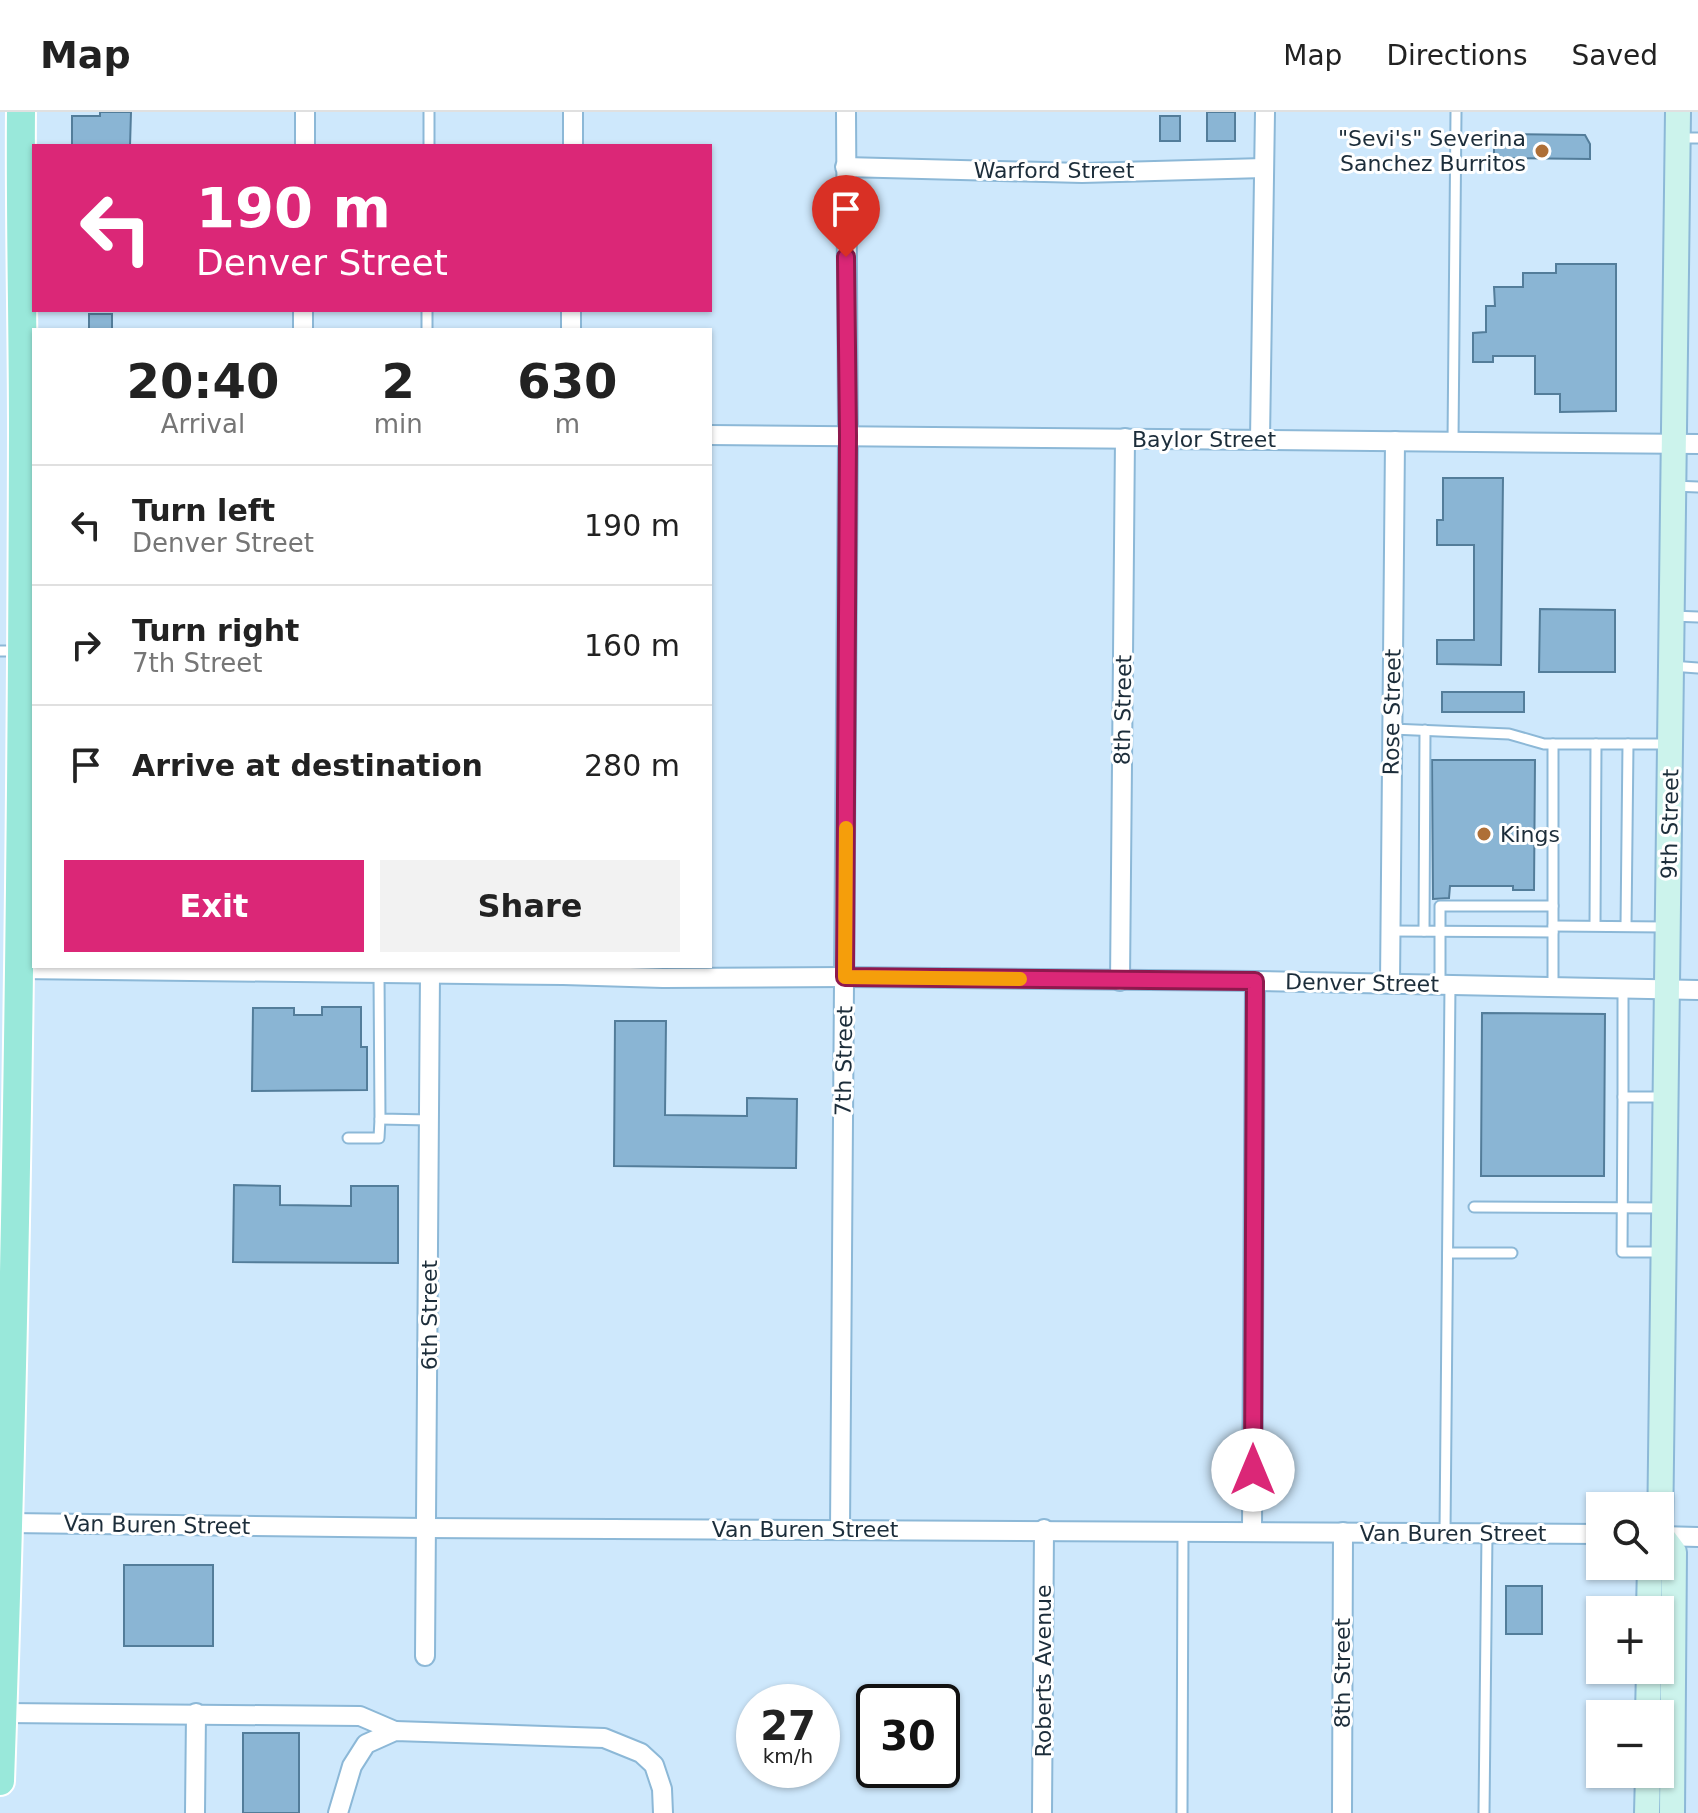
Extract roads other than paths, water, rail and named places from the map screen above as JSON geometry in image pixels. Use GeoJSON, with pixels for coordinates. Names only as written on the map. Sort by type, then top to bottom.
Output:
{"type":"FeatureCollection","features":[{"type":"Feature","properties":{"kind":"main road"},"geometry":{"type":"LineString","coordinates":[[0,1781],[2,1651],[9,1523],[5,1492],[17,969],[26,923],[27,756],[10,651],[28,429],[10,181],[21,112]]}},
{"type":"Feature","properties":{"kind":"street"},"geometry":{"type":"LineString","coordinates":[[305,112],[305,144]]}},
{"type":"Feature","properties":{"kind":"street"},"geometry":{"type":"LineString","coordinates":[[573,112],[573,144]]}},
{"type":"Feature","properties":{"kind":"street","name":"7th Street"},"geometry":{"type":"LineString","coordinates":[[840,1530],[848,436],[846,112]]}},
{"type":"Feature","properties":{"kind":"street"},"geometry":{"type":"LineString","coordinates":[[1260,439],[1265,112]]}},
{"type":"Feature","properties":{"kind":"street","name":"9th Street"},"geometry":{"type":"LineString","coordinates":[[1662,1492],[1673,486],[1686,444],[1688,138],[1678,112]]}},
{"type":"Feature","properties":{"kind":"street","name":"Warford Street"},"geometry":{"type":"LineString","coordinates":[[845,167],[1082,173],[1264,168]]}},
{"type":"Feature","properties":{"kind":"street","name":"Baylor Street"},"geometry":{"type":"LineString","coordinates":[[712,435],[1686,444]]}},
{"type":"Feature","properties":{"kind":"street","name":"8th Street"},"geometry":{"type":"LineString","coordinates":[[1120,981],[1125,438]]}},
{"type":"Feature","properties":{"kind":"street","name":"Rose Street"},"geometry":{"type":"LineString","coordinates":[[1390,983],[1395,441]]}},
{"type":"Feature","properties":{"kind":"street","name":"Denver Street"},"geometry":{"type":"LineString","coordinates":[[17,969],[379,973],[564,970],[663,978],[1255,981],[1698,990]]}},
{"type":"Feature","properties":{"kind":"street","name":"6th Street"},"geometry":{"type":"LineString","coordinates":[[425,1656],[430,973]]}},
{"type":"Feature","properties":{"kind":"street"},"geometry":{"type":"LineString","coordinates":[[1252,1531],[1255,981]]}},
{"type":"Feature","properties":{"kind":"street","name":"Van Buren Street"},"geometry":{"type":"LineString","coordinates":[[9,1523],[1586,1534]]}},
{"type":"Feature","properties":{"kind":"street","name":"Roberts Avenue"},"geometry":{"type":"LineString","coordinates":[[1042,1813],[1044,1529]]}},
{"type":"Feature","properties":{"kind":"street","name":"8th Street"},"geometry":{"type":"LineString","coordinates":[[1342,1813],[1343,1532]]}},
{"type":"Feature","properties":{"kind":"street"},"geometry":{"type":"LineString","coordinates":[[1674,1537],[1698,1537]]}},
{"type":"Feature","properties":{"kind":"street","name":"9th Street"},"geometry":{"type":"LineString","coordinates":[[1672,1813],[1674,1580]]}},
{"type":"Feature","properties":{"kind":"street"},"geometry":{"type":"LineString","coordinates":[[3,1713],[360,1716],[395,1731],[604,1738],[641,1753],[654,1765],[662,1789],[663,1813]]}},
{"type":"Feature","properties":{"kind":"street"},"geometry":{"type":"LineString","coordinates":[[195,1813],[196,1713]]}},
{"type":"Feature","properties":{"kind":"street"},"geometry":{"type":"LineString","coordinates":[[338,1813],[352,1766],[366,1744],[395,1731]]}},
{"type":"Feature","properties":{"kind":"street"},"geometry":{"type":"LineString","coordinates":[[1647,1813],[1648,1788]]}},
{"type":"Feature","properties":{"kind":"lane"},"geometry":{"type":"LineString","coordinates":[[429,112],[429,144]]}},
{"type":"Feature","properties":{"kind":"lane"},"geometry":{"type":"LineString","coordinates":[[1453,441],[1456,112]]}},
{"type":"Feature","properties":{"kind":"lane"},"geometry":{"type":"LineString","coordinates":[[1673,486],[1698,487]]}},
{"type":"Feature","properties":{"kind":"lane"},"geometry":{"type":"LineString","coordinates":[[1672,616],[1698,617]]}},
{"type":"Feature","properties":{"kind":"lane"},"geometry":{"type":"LineString","coordinates":[[1671,666],[1698,668]]}},
{"type":"Feature","properties":{"kind":"lane"},"geometry":{"type":"LineString","coordinates":[[1392,729],[1509,734],[1544,744],[1671,744]]}},
{"type":"Feature","properties":{"kind":"lane"},"geometry":{"type":"LineString","coordinates":[[1424,931],[1425,730]]}},
{"type":"Feature","properties":{"kind":"lane"},"geometry":{"type":"LineString","coordinates":[[1553,744],[1553,987]]}},
{"type":"Feature","properties":{"kind":"lane"},"geometry":{"type":"LineString","coordinates":[[1595,925],[1596,744]]}},
{"type":"Feature","properties":{"kind":"lane"},"geometry":{"type":"LineString","coordinates":[[1626,926],[1628,744]]}},
{"type":"Feature","properties":{"kind":"lane"},"geometry":{"type":"LineString","coordinates":[[1445,1533],[1448,1253],[1445,984],[1440,906],[1553,906]]}},
{"type":"Feature","properties":{"kind":"lane"},"geometry":{"type":"LineString","coordinates":[[1390,931],[1553,929],[1595,925],[1669,927]]}},
{"type":"Feature","properties":{"kind":"lane"},"geometry":{"type":"LineString","coordinates":[[348,1138],[379,1138],[379,973]]}},
{"type":"Feature","properties":{"kind":"lane"},"geometry":{"type":"LineString","coordinates":[[1623,989],[1622,1252],[1665,1252]]}},
{"type":"Feature","properties":{"kind":"lane"},"geometry":{"type":"LineString","coordinates":[[1623,1097],[1667,1097]]}},
{"type":"Feature","properties":{"kind":"lane"},"geometry":{"type":"LineString","coordinates":[[380,1119],[430,1120]]}},
{"type":"Feature","properties":{"kind":"lane"},"geometry":{"type":"LineString","coordinates":[[1474,1207],[1665,1208]]}},
{"type":"Feature","properties":{"kind":"lane"},"geometry":{"type":"LineString","coordinates":[[1448,1253],[1512,1253]]}},
{"type":"Feature","properties":{"kind":"lane"},"geometry":{"type":"LineString","coordinates":[[1182,1813],[1183,1531]]}},
{"type":"Feature","properties":{"kind":"lane"},"geometry":{"type":"LineString","coordinates":[[1484,1813],[1487,1533]]}},
{"type":"Feature","properties":{"kind":"place","name":"\"Sevi's\" Severina Sanchez Burritos"},"geometry":{"type":"Point","coordinates":[1542,151]}},
{"type":"Feature","properties":{"kind":"place","name":"Kings"},"geometry":{"type":"Point","coordinates":[1484,834]}}]}
